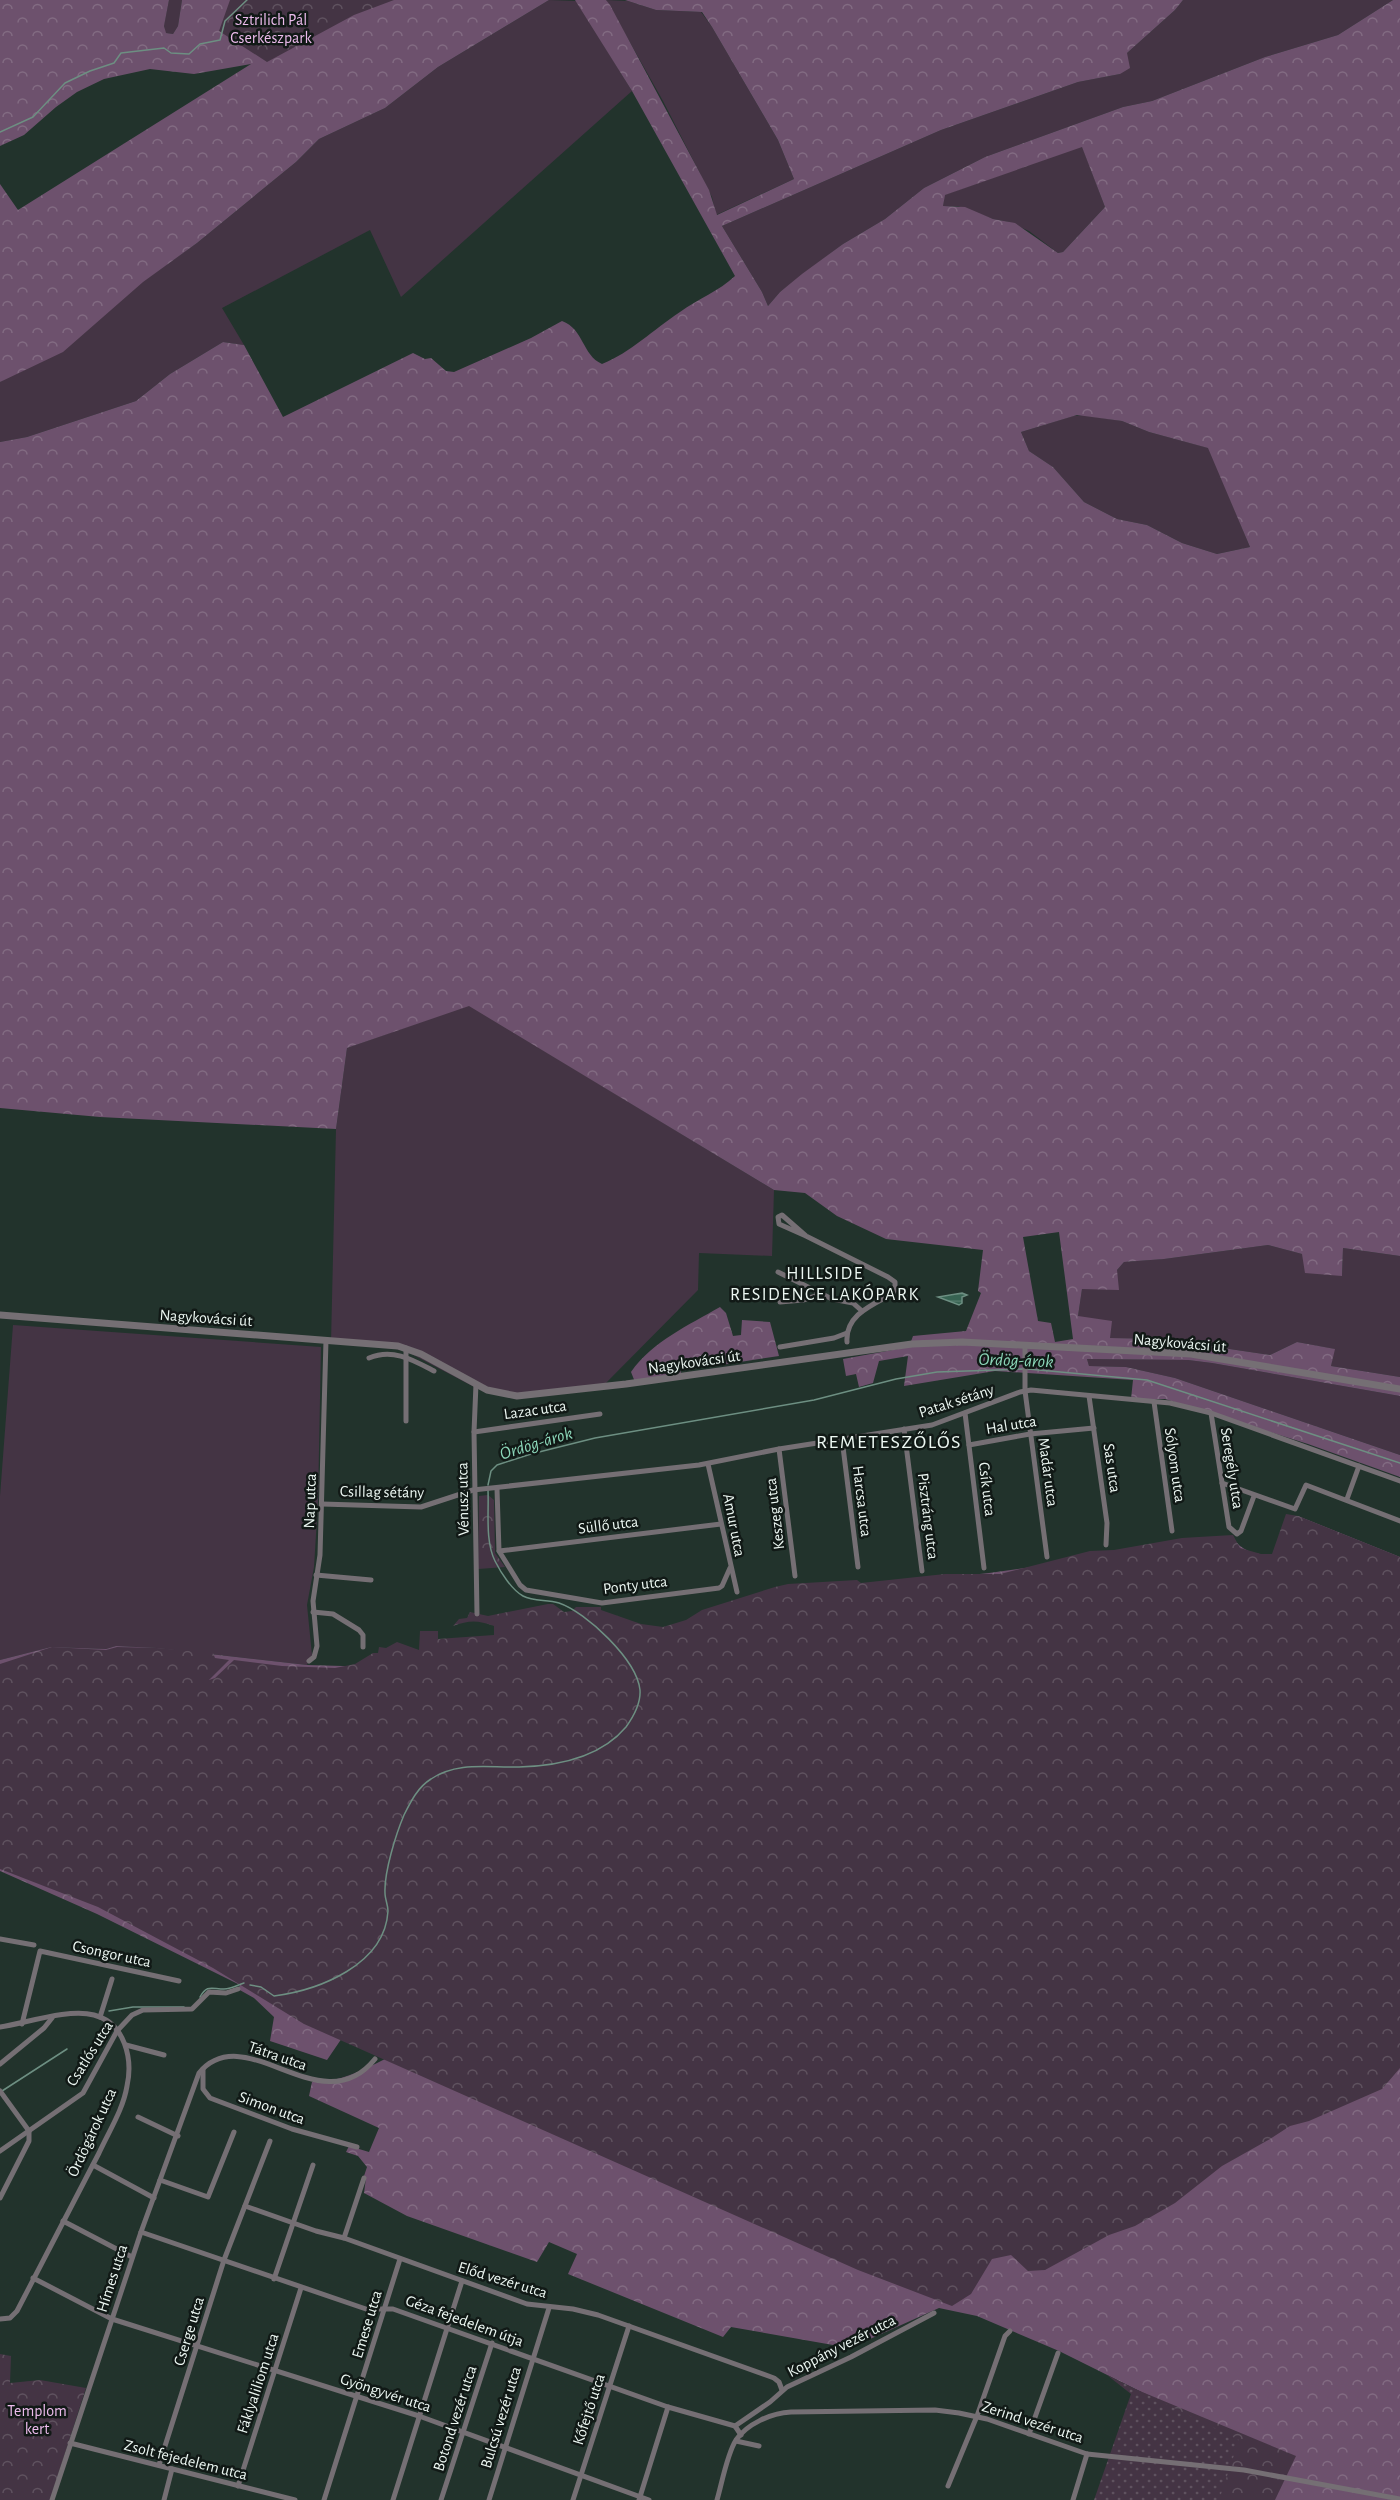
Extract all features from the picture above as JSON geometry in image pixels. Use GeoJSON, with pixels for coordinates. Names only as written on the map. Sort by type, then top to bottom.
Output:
{"type":"FeatureCollection","features":[{"type":"Feature","properties":{"kind":"street"},"geometry":{"type":"LineString","coordinates":[[806,1236],[782,1215],[778,1217],[779,1224],[888,1276],[895,1282],[896,1290],[892,1294],[862,1311],[853,1319],[847,1333],[847,1342]]}},
{"type":"Feature","properties":{"kind":"street"},"geometry":{"type":"LineString","coordinates":[[778,1272],[832,1299],[853,1302],[862,1311]]}},
{"type":"Feature","properties":{"kind":"street"},"geometry":{"type":"LineString","coordinates":[[780,1302],[803,1300],[822,1294]]}},
{"type":"Feature","properties":{"kind":"street","name":"Nagykovácsi út"},"geometry":{"type":"LineString","coordinates":[[0,1315],[406,1348],[496,1393],[517,1395],[626,1384],[912,1344],[962,1342],[1214,1357],[1400,1389]]}},
{"type":"Feature","properties":{"kind":"street"},"geometry":{"type":"LineString","coordinates":[[780,1347],[834,1338],[847,1333]]}},
{"type":"Feature","properties":{"kind":"street","name":"Nap utca"},"geometry":{"type":"LineString","coordinates":[[309,1661],[314,1657],[317,1649],[313,1612],[322,1504],[326,1340]]}},
{"type":"Feature","properties":{"kind":"street","name":"Madár utca"},"geometry":{"type":"LineString","coordinates":[[1025,1346],[1025,1391],[1047,1557]]}},
{"type":"Feature","properties":{"kind":"street"},"geometry":{"type":"LineString","coordinates":[[406,1348],[406,1421]]}},
{"type":"Feature","properties":{"kind":"street"},"geometry":{"type":"LineString","coordinates":[[369,1358],[381,1354],[406,1356],[434,1371]]}},
{"type":"Feature","properties":{"kind":"street","name":"Vénusz utca"},"geometry":{"type":"LineString","coordinates":[[476,1384],[474,1432],[477,1490],[477,1614]]}},
{"type":"Feature","properties":{"kind":"street","name":"Patak sétány"},"geometry":{"type":"LineString","coordinates":[[477,1490],[708,1464],[779,1449],[904,1429],[937,1423],[1025,1391],[1154,1402],[1211,1413],[1400,1481]]}},
{"type":"Feature","properties":{"kind":"street","name":"Sas utca"},"geometry":{"type":"LineString","coordinates":[[1089,1396],[1107,1523],[1106,1545]]}},
{"type":"Feature","properties":{"kind":"street","name":"Sólyom utca"},"geometry":{"type":"LineString","coordinates":[[1154,1402],[1172,1531]]}},
{"type":"Feature","properties":{"kind":"street","name":"Csík utca"},"geometry":{"type":"LineString","coordinates":[[965,1413],[984,1568]]}},
{"type":"Feature","properties":{"kind":"street","name":"Seregély utca"},"geometry":{"type":"LineString","coordinates":[[1211,1413],[1228,1527],[1234,1533],[1241,1531],[1254,1496]]}},
{"type":"Feature","properties":{"kind":"street","name":"Lazac utca"},"geometry":{"type":"LineString","coordinates":[[474,1432],[600,1414]]}},
{"type":"Feature","properties":{"kind":"street","name":"Hal utca"},"geometry":{"type":"LineString","coordinates":[[969,1445],[1030,1434],[1094,1428]]}},
{"type":"Feature","properties":{"kind":"street","name":"Pisztráng utca"},"geometry":{"type":"LineString","coordinates":[[904,1429],[922,1571]]}},
{"type":"Feature","properties":{"kind":"street","name":"Harcsa utca"},"geometry":{"type":"LineString","coordinates":[[842,1439],[858,1567]]}},
{"type":"Feature","properties":{"kind":"street","name":"Keszeg utca"},"geometry":{"type":"LineString","coordinates":[[779,1449],[795,1576]]}},
{"type":"Feature","properties":{"kind":"street","name":"Amur utca"},"geometry":{"type":"LineString","coordinates":[[708,1464],[736,1592]]}},
{"type":"Feature","properties":{"kind":"street"},"geometry":{"type":"LineString","coordinates":[[1347,1499],[1359,1466]]}},
{"type":"Feature","properties":{"kind":"street"},"geometry":{"type":"LineString","coordinates":[[1222,1483],[1295,1509],[1306,1485],[1400,1521]]}},
{"type":"Feature","properties":{"kind":"street"},"geometry":{"type":"LineString","coordinates":[[497,1489],[499,1551]]}},
{"type":"Feature","properties":{"kind":"street","name":"Csillag sétány"},"geometry":{"type":"LineString","coordinates":[[322,1504],[422,1507],[477,1490]]}},
{"type":"Feature","properties":{"kind":"street","name":"Süllő utca"},"geometry":{"type":"LineString","coordinates":[[499,1551],[721,1524]]}},
{"type":"Feature","properties":{"kind":"street","name":"Ponty utca"},"geometry":{"type":"LineString","coordinates":[[499,1551],[520,1585],[531,1591],[605,1603],[719,1588],[729,1568]]}},
{"type":"Feature","properties":{"kind":"street"},"geometry":{"type":"LineString","coordinates":[[316,1575],[371,1580]]}},
{"type":"Feature","properties":{"kind":"street"},"geometry":{"type":"LineString","coordinates":[[313,1612],[333,1614],[359,1630],[363,1635],[363,1647]]}},
{"type":"Feature","properties":{"kind":"street"},"geometry":{"type":"LineString","coordinates":[[0,1939],[34,1945]]}},
{"type":"Feature","properties":{"kind":"street","name":"Csongor utca"},"geometry":{"type":"LineString","coordinates":[[22,2024],[40,1951],[179,1981]]}},
{"type":"Feature","properties":{"kind":"street"},"geometry":{"type":"LineString","coordinates":[[0,2027],[78,2014],[100,2017],[112,1979]]}},
{"type":"Feature","properties":{"kind":"street","name":"Csatlós utca"},"geometry":{"type":"LineString","coordinates":[[0,2151],[83,2093],[117,2031],[136,2013],[143,2010],[192,2010],[208,1994],[226,1993],[238,1989]]}},
{"type":"Feature","properties":{"kind":"street","name":"Ördögárok utca"},"geometry":{"type":"LineString","coordinates":[[0,2319],[10,2318],[17,2311],[93,2164],[126,2093],[129,2062],[126,2045],[117,2031],[100,2017]]}},
{"type":"Feature","properties":{"kind":"street"},"geometry":{"type":"LineString","coordinates":[[0,2064],[52,2018]]}},
{"type":"Feature","properties":{"kind":"street"},"geometry":{"type":"LineString","coordinates":[[126,2045],[164,2055]]}},
{"type":"Feature","properties":{"kind":"street","name":"Tátra utca"},"geometry":{"type":"LineString","coordinates":[[203,2068],[224,2058],[244,2056],[309,2080],[335,2081],[364,2073],[375,2059]]}},
{"type":"Feature","properties":{"kind":"street","name":"Hímes utca"},"geometry":{"type":"LineString","coordinates":[[52,2500],[132,2257],[193,2088],[203,2068]]}},
{"type":"Feature","properties":{"kind":"street","name":"Simon utca"},"geometry":{"type":"LineString","coordinates":[[203,2068],[203,2089],[210,2098],[292,2129],[357,2146]]}},
{"type":"Feature","properties":{"kind":"street"},"geometry":{"type":"LineString","coordinates":[[0,2091],[29,2132],[29,2141],[0,2198]]}},
{"type":"Feature","properties":{"kind":"street"},"geometry":{"type":"LineString","coordinates":[[138,2117],[177,2136]]}},
{"type":"Feature","properties":{"kind":"street"},"geometry":{"type":"LineString","coordinates":[[160,2180],[208,2197],[234,2132]]}},
{"type":"Feature","properties":{"kind":"street","name":"Cserge utca"},"geometry":{"type":"LineString","coordinates":[[159,2465],[224,2260],[270,2141]]}},
{"type":"Feature","properties":{"kind":"street"},"geometry":{"type":"LineString","coordinates":[[93,2164],[153,2198]]}},
{"type":"Feature","properties":{"kind":"street"},"geometry":{"type":"LineString","coordinates":[[274,2279],[313,2164]]}},
{"type":"Feature","properties":{"kind":"street"},"geometry":{"type":"LineString","coordinates":[[344,2238],[364,2178]]}},
{"type":"Feature","properties":{"kind":"street","name":"Előd vezér utca"},"geometry":{"type":"LineString","coordinates":[[245,2206],[344,2238],[527,2304],[573,2309],[629,2326],[774,2378],[779,2382],[782,2390]]}},
{"type":"Feature","properties":{"kind":"street"},"geometry":{"type":"LineString","coordinates":[[63,2222],[132,2257]]}},
{"type":"Feature","properties":{"kind":"street","name":"Géza fejedelem útja"},"geometry":{"type":"LineString","coordinates":[[141,2232],[366,2309],[393,2309],[669,2407],[735,2426]]}},
{"type":"Feature","properties":{"kind":"street","name":"Emese utca"},"geometry":{"type":"LineString","coordinates":[[324,2500],[400,2259]]}},
{"type":"Feature","properties":{"kind":"street","name":"Gyöngyvér utca"},"geometry":{"type":"LineString","coordinates":[[33,2278],[112,2319],[419,2416],[581,2475],[639,2499],[649,2500]]}},
{"type":"Feature","properties":{"kind":"street"},"geometry":{"type":"LineString","coordinates":[[393,2500],[462,2282]]}},
{"type":"Feature","properties":{"kind":"street","name":"Fáklyaliliom utca"},"geometry":{"type":"LineString","coordinates":[[238,2486],[301,2288]]}},
{"type":"Feature","properties":{"kind":"street","name":"Bulcsú vezér utca"},"geometry":{"type":"LineString","coordinates":[[489,2500],[549,2308]]}},
{"type":"Feature","properties":{"kind":"street","name":"Koppány vezér utca"},"geometry":{"type":"LineString","coordinates":[[735,2426],[770,2402],[782,2390],[934,2313]]}},
{"type":"Feature","properties":{"kind":"street","name":"Kőfejtő utca"},"geometry":{"type":"LineString","coordinates":[[573,2500],[629,2326]]}},
{"type":"Feature","properties":{"kind":"street"},"geometry":{"type":"LineString","coordinates":[[948,2486],[977,2416],[1005,2336],[1010,2331]]}},
{"type":"Feature","properties":{"kind":"street","name":"Botond vezér utca"},"geometry":{"type":"LineString","coordinates":[[441,2500],[492,2343]]}},
{"type":"Feature","properties":{"kind":"street"},"geometry":{"type":"LineString","coordinates":[[1029,2434],[1058,2353]]}},
{"type":"Feature","properties":{"kind":"street"},"geometry":{"type":"LineString","coordinates":[[639,2499],[669,2407]]}},
{"type":"Feature","properties":{"kind":"street","name":"Zerind vezér utca"},"geometry":{"type":"LineString","coordinates":[[736,2441],[762,2420],[778,2413],[935,2410],[977,2416],[1088,2454],[1244,2470],[1400,2499]]}},
{"type":"Feature","properties":{"kind":"street"},"geometry":{"type":"LineString","coordinates":[[735,2426],[741,2435]]}},
{"type":"Feature","properties":{"kind":"street"},"geometry":{"type":"LineString","coordinates":[[717,2500],[736,2441],[759,2446]]}},
{"type":"Feature","properties":{"kind":"street","name":"Zsolt fejedelem utca"},"geometry":{"type":"LineString","coordinates":[[70,2444],[159,2465],[277,2498],[295,2500]]}},
{"type":"Feature","properties":{"kind":"street"},"geometry":{"type":"LineString","coordinates":[[1073,2500],[1088,2454]]}},
{"type":"Feature","properties":{"kind":"street"},"geometry":{"type":"LineString","coordinates":[[164,2500],[172,2469]]}},
{"type":"Feature","properties":{"kind":"green space"},"geometry":{"type":"Polygon","coordinates":[[[0,0],[169,0],[164,26],[166,33],[173,34],[178,26],[182,0],[549,0],[438,67],[385,108],[319,139],[296,162],[197,243],[143,282],[63,352],[0,382],[0,184],[18,210],[251,64],[194,74],[150,69],[104,79],[77,92],[24,135],[0,146],[0,0]]]}},
{"type":"Feature","properties":{"kind":"green space"},"geometry":{"type":"Polygon","coordinates":[[[169,0],[182,0],[178,26],[173,34],[165,33],[164,25],[169,0]]]}},
{"type":"Feature","properties":{"kind":"green space","name":"Sztrilich Pál Cserkészpark"},"geometry":{"type":"Polygon","coordinates":[[[230,0],[394,0],[354,15],[267,62],[219,31],[230,0]]]}},
{"type":"Feature","properties":{"kind":"green space"},"geometry":{"type":"Polygon","coordinates":[[[549,0],[577,1],[632,91],[401,297],[370,230],[222,308],[244,345],[223,342],[170,374],[136,401],[27,437],[0,442],[0,382],[197,243],[296,162],[319,139],[385,108],[438,67],[549,0]]]}},
{"type":"Feature","properties":{"kind":"green space"},"geometry":{"type":"Polygon","coordinates":[[[575,0],[606,0],[610,5],[709,190],[717,215],[794,179],[778,140],[702,12],[656,10],[625,0],[1183,0],[1127,53],[1130,68],[1120,74],[1078,82],[941,130],[722,226],[768,306],[780,292],[802,274],[843,244],[885,219],[924,188],[985,157],[1123,107],[1152,101],[1265,57],[1338,35],[1393,0],[1400,0],[1400,1256],[1343,1248],[1342,1276],[1305,1273],[1302,1254],[1268,1245],[1124,1262],[1117,1270],[1119,1290],[1082,1289],[1078,1316],[1112,1321],[1110,1338],[1162,1339],[1270,1355],[1297,1342],[1335,1349],[1331,1366],[1400,1377],[1400,1396],[1188,1360],[1087,1359],[1089,1366],[1126,1367],[1175,1378],[1400,1455],[1400,1477],[1308,1444],[1165,1399],[1131,1399],[1133,1380],[995,1371],[904,1386],[908,1356],[879,1361],[873,1383],[859,1387],[856,1374],[846,1376],[843,1359],[909,1347],[913,1336],[966,1331],[981,1293],[978,1291],[983,1250],[886,1239],[837,1216],[805,1193],[774,1190],[469,1006],[347,1048],[336,1129],[100,1117],[0,1108],[0,442],[27,437],[136,401],[170,374],[223,342],[244,345],[283,417],[413,353],[425,359],[431,358],[446,371],[454,372],[531,338],[562,321],[575,330],[595,360],[602,364],[612,359],[735,276],[632,91],[575,0]],[[1082,147],[945,195],[943,206],[965,207],[993,219],[1015,223],[1058,253],[1063,252],[1105,207],[1082,147]],[[1077,415],[1021,432],[1029,451],[1053,467],[1084,502],[1117,519],[1147,525],[1182,543],[1217,554],[1250,547],[1208,448],[1149,432],[1122,421],[1077,415]],[[1059,1232],[1023,1237],[1038,1321],[1051,1323],[1055,1342],[1073,1339],[1059,1232]]]}},
{"type":"Feature","properties":{"kind":"green space"},"geometry":{"type":"Polygon","coordinates":[[[606,0],[628,1],[656,10],[701,12],[778,140],[794,179],[716,215],[712,197],[663,101],[606,0]]]}},
{"type":"Feature","properties":{"kind":"green space"},"geometry":{"type":"Polygon","coordinates":[[[1183,0],[1393,0],[1338,35],[1265,57],[1152,101],[1123,107],[985,157],[924,188],[885,219],[843,244],[780,292],[768,306],[722,226],[941,130],[1078,82],[1120,74],[1127,53],[1183,0]]]}},
{"type":"Feature","properties":{"kind":"green space"},"geometry":{"type":"Polygon","coordinates":[[[1082,146],[1105,207],[1063,252],[1058,253],[1029,231],[1009,222],[993,219],[958,206],[943,206],[944,195],[1082,146]]]}},
{"type":"Feature","properties":{"kind":"green space"},"geometry":{"type":"Polygon","coordinates":[[[1083,415],[1122,421],[1149,432],[1209,448],[1250,547],[1217,554],[1182,543],[1147,525],[1117,519],[1084,502],[1053,467],[1029,451],[1021,432],[1083,415]]]}},
{"type":"Feature","properties":{"kind":"green space"},"geometry":{"type":"Polygon","coordinates":[[[469,1005],[774,1190],[772,1256],[699,1253],[698,1290],[601,1388],[514,1396],[476,1388],[404,1350],[331,1342],[336,1129],[347,1048],[469,1005]]]}},
{"type":"Feature","properties":{"kind":"green space"},"geometry":{"type":"Polygon","coordinates":[[[1268,1245],[1302,1254],[1342,1276],[1343,1248],[1400,1256],[1400,1377],[1331,1366],[1334,1349],[1297,1342],[1270,1355],[1162,1339],[1109,1338],[1078,1316],[1082,1289],[1117,1270],[1124,1262],[1268,1245]]]}},
{"type":"Feature","properties":{"kind":"green space"},"geometry":{"type":"Polygon","coordinates":[[[720,1307],[726,1313],[733,1336],[741,1335],[742,1320],[770,1322],[779,1356],[714,1366],[710,1357],[678,1363],[681,1373],[635,1382],[631,1372],[650,1351],[672,1335],[720,1307]]]}},
{"type":"Feature","properties":{"kind":"green space"},"geometry":{"type":"Polygon","coordinates":[[[13,1325],[321,1347],[318,1502],[314,1567],[307,1605],[312,1655],[307,1665],[157,1648],[116,1646],[106,1649],[51,1647],[0,1660],[0,1496],[13,1325]]]}},
{"type":"Feature","properties":{"kind":"green space"},"geometry":{"type":"Polygon","coordinates":[[[1087,1359],[1188,1360],[1400,1396],[1400,1455],[1175,1378],[1126,1367],[1089,1366],[1087,1359]]]}},
{"type":"Feature","properties":{"kind":"green space"},"geometry":{"type":"Polygon","coordinates":[[[488,1495],[494,1500],[495,1553],[505,1567],[478,1569],[479,1496],[488,1495]]]}},
{"type":"Feature","properties":{"kind":"green space"},"geometry":{"type":"Polygon","coordinates":[[[1286,1514],[1298,1516],[1400,1557],[1400,2068],[1382,2089],[1309,2121],[1290,2126],[1222,2166],[1175,2203],[1135,2226],[1109,2235],[1045,2270],[1028,2271],[1011,2255],[992,2259],[971,2294],[952,2306],[858,2270],[304,2024],[213,1968],[98,1907],[0,1869],[0,1664],[52,1647],[106,1650],[117,1647],[157,1648],[213,1653],[215,1658],[229,1660],[209,1680],[215,1678],[234,1660],[282,1666],[335,1668],[355,1664],[373,1653],[378,1653],[379,1647],[386,1648],[397,1642],[419,1650],[420,1631],[438,1631],[438,1639],[494,1635],[494,1626],[483,1623],[469,1622],[453,1626],[459,1619],[467,1618],[470,1612],[488,1616],[548,1604],[553,1604],[564,1612],[572,1611],[576,1607],[601,1607],[601,1610],[641,1624],[663,1627],[686,1620],[702,1610],[788,1584],[857,1580],[861,1583],[945,1574],[1000,1574],[1090,1551],[1114,1550],[1182,1538],[1233,1535],[1240,1548],[1261,1554],[1272,1554],[1286,1514]]]}},
{"type":"Feature","properties":{"kind":"green space"},"geometry":{"type":"Polygon","coordinates":[[[1298,1516],[1400,1557],[1400,2500],[1219,2500],[1238,2440],[1059,2351],[977,2316],[939,2308],[850,2348],[731,2327],[723,2337],[568,2274],[577,2254],[549,2242],[537,2262],[407,2216],[364,2193],[366,2178],[364,2176],[367,2167],[358,2156],[346,2152],[349,2146],[369,2152],[379,2128],[309,2096],[312,2082],[341,2078],[385,2059],[342,2038],[327,2060],[270,2041],[274,2017],[254,1998],[238,1989],[240,1985],[97,1914],[0,1871],[0,1660],[51,1647],[106,1649],[116,1646],[157,1648],[307,1665],[414,1668],[696,1633],[745,1599],[989,1573],[1234,1539],[1241,1547],[1251,1552],[1273,1555],[1298,1516]]]}},
{"type":"Feature","properties":{"kind":"green space","name":"Templom kert"},"geometry":{"type":"Polygon","coordinates":[[[0,2354],[11,2356],[10,2383],[40,2380],[86,2388],[50,2500],[0,2500],[0,2354]]]}},
{"type":"Feature","properties":{"kind":"green space"},"geometry":{"type":"Polygon","coordinates":[[[1107,2375],[1239,2440],[1219,2500],[1094,2500],[1131,2394],[1107,2375]]]}},
{"type":"Feature","properties":{"kind":"green space"},"geometry":{"type":"Polygon","coordinates":[[[1135,2389],[1296,2456],[1275,2500],[1095,2500],[1135,2389]]]}},
{"type":"Feature","properties":{"kind":"shaded area"},"geometry":{"type":"Polygon","coordinates":[[[962,1293],[967,1295],[962,1297],[962,1303],[959,1305],[938,1297],[962,1293]]]}},
{"type":"Feature","properties":{"kind":"waterway"},"geometry":{"type":"LineString","coordinates":[[0,132],[33,117],[65,83],[114,63],[121,53],[164,48],[171,53],[189,54],[200,44],[220,40],[225,21],[247,0]]}},
{"type":"Feature","properties":{"kind":"waterway","name":"Ördög-árok"},"geometry":{"type":"LineString","coordinates":[[488,1485],[491,1471],[497,1465],[595,1438],[814,1400],[896,1379],[937,1372],[1023,1369]]}},
{"type":"Feature","properties":{"kind":"waterway","name":"Ördög-árok"},"geometry":{"type":"LineString","coordinates":[[1028,1369],[1147,1380],[1400,1463]]}},
{"type":"Feature","properties":{"kind":"waterway","name":"Ördög-árok"},"geometry":{"type":"LineString","coordinates":[[250,1985],[261,1987],[274,1996],[310,1988],[347,1972],[375,1946],[384,1930],[388,1911],[385,1884],[388,1864],[398,1832],[412,1800],[422,1786],[431,1779],[441,1773],[463,1768],[549,1765],[577,1758],[591,1753],[616,1738],[634,1714],[640,1695],[637,1678],[630,1665],[608,1639],[583,1616],[570,1608],[559,1603],[523,1596],[504,1576],[495,1561],[490,1545],[488,1490]]}},
{"type":"Feature","properties":{"kind":"waterway","name":"Ördög-árok"},"geometry":{"type":"LineString","coordinates":[[200,1997],[208,1989],[227,1989],[244,1983]]}},
{"type":"Feature","properties":{"kind":"waterway","name":"Ördög-árok"},"geometry":{"type":"LineString","coordinates":[[109,2011],[133,2007],[184,2007]]}},
{"type":"Feature","properties":{"kind":"waterway","name":"Ördög-árok"},"geometry":{"type":"LineString","coordinates":[[2,2091],[67,2049]]}},
{"type":"Feature","properties":{"kind":"district","name":"HILLSIDE RESIDENCE LAKÓPARK"},"geometry":{"type":"Point","coordinates":[825,1283]}},
{"type":"Feature","properties":{"kind":"district","name":"REMETESZŐLŐS"},"geometry":{"type":"Point","coordinates":[889,1441]}}]}
